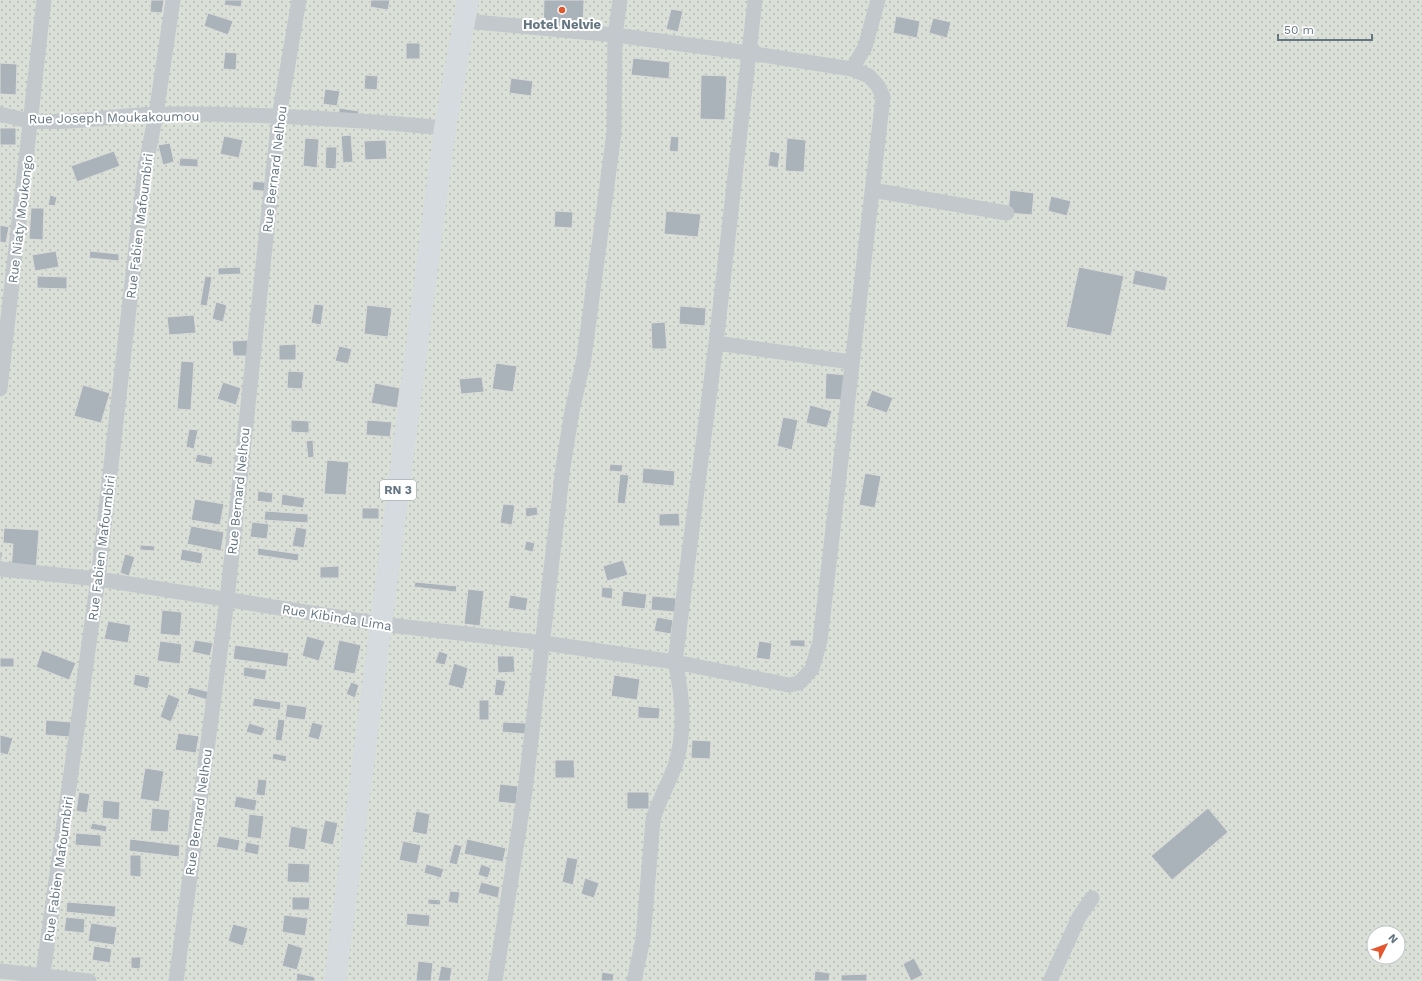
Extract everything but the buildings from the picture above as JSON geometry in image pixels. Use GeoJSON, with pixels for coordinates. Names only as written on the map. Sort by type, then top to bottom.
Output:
{"type":"FeatureCollection","features":[{"type":"Feature","properties":{"kind":"highway","name":"RN 3"},"geometry":{"type":"LineString","coordinates":[[335,981],[445,128],[466,10]]}},
{"type":"Feature","properties":{"kind":"street","name":"Rue Niaty Moukongo"},"geometry":{"type":"LineString","coordinates":[[0,389],[32,121],[44,0]]}},
{"type":"Feature","properties":{"kind":"street","name":"Rue Fabien Mafoumbiri"},"geometry":{"type":"LineString","coordinates":[[42,979],[98,579],[145,169],[156,114],[173,0]]}},
{"type":"Feature","properties":{"kind":"street","name":"Rue Bernard Nelhou"},"geometry":{"type":"LineString","coordinates":[[176,981],[226,600],[279,117],[298,0]]}},
{"type":"Feature","properties":{"kind":"street"},"geometry":{"type":"LineString","coordinates":[[495,981],[525,791],[544,643],[563,467],[572,411],[584,358],[614,133],[615,35],[620,0]]}},
{"type":"Feature","properties":{"kind":"street"},"geometry":{"type":"LineString","coordinates":[[634,981],[643,939],[653,820],[658,804],[675,765],[681,733],[683,707],[682,689],[675,662],[716,343],[750,52],[754,0]]}},
{"type":"Feature","properties":{"kind":"street"},"geometry":{"type":"LineString","coordinates":[[852,69],[865,47],[878,0]]}},
{"type":"Feature","properties":{"kind":"street","name":"Rue Kibinda Lima"},"geometry":{"type":"LineString","coordinates":[[0,569],[98,579],[381,624],[544,643],[675,662],[789,685],[799,683],[812,669],[820,641],[831,560],[851,362],[883,97],[878,86],[869,76],[852,69],[750,52],[615,35],[466,10]]}},
{"type":"Feature","properties":{"kind":"street","name":"Rue Joseph Moukakoumou"},"geometry":{"type":"LineString","coordinates":[[0,114],[32,121],[54,121],[156,114],[367,121],[445,128]]}},
{"type":"Feature","properties":{"kind":"street"},"geometry":{"type":"LineString","coordinates":[[872,190],[1007,213]]}},
{"type":"Feature","properties":{"kind":"street"},"geometry":{"type":"LineString","coordinates":[[716,343],[851,362]]}},
{"type":"Feature","properties":{"kind":"street"},"geometry":{"type":"LineString","coordinates":[[1050,981],[1079,917],[1092,898]]}},
{"type":"Feature","properties":{"kind":"street"},"geometry":{"type":"LineString","coordinates":[[0,971],[42,979],[89,981]]}},
{"type":"Feature","properties":{"kind":"shaded area"},"geometry":{"type":"Polygon","coordinates":[[[0,0],[1422,0],[1422,981],[0,981],[0,0]]]}},
{"type":"Feature","properties":{"kind":"place","name":"Hotel Nelvie"},"geometry":{"type":"Point","coordinates":[562,10]}}]}
